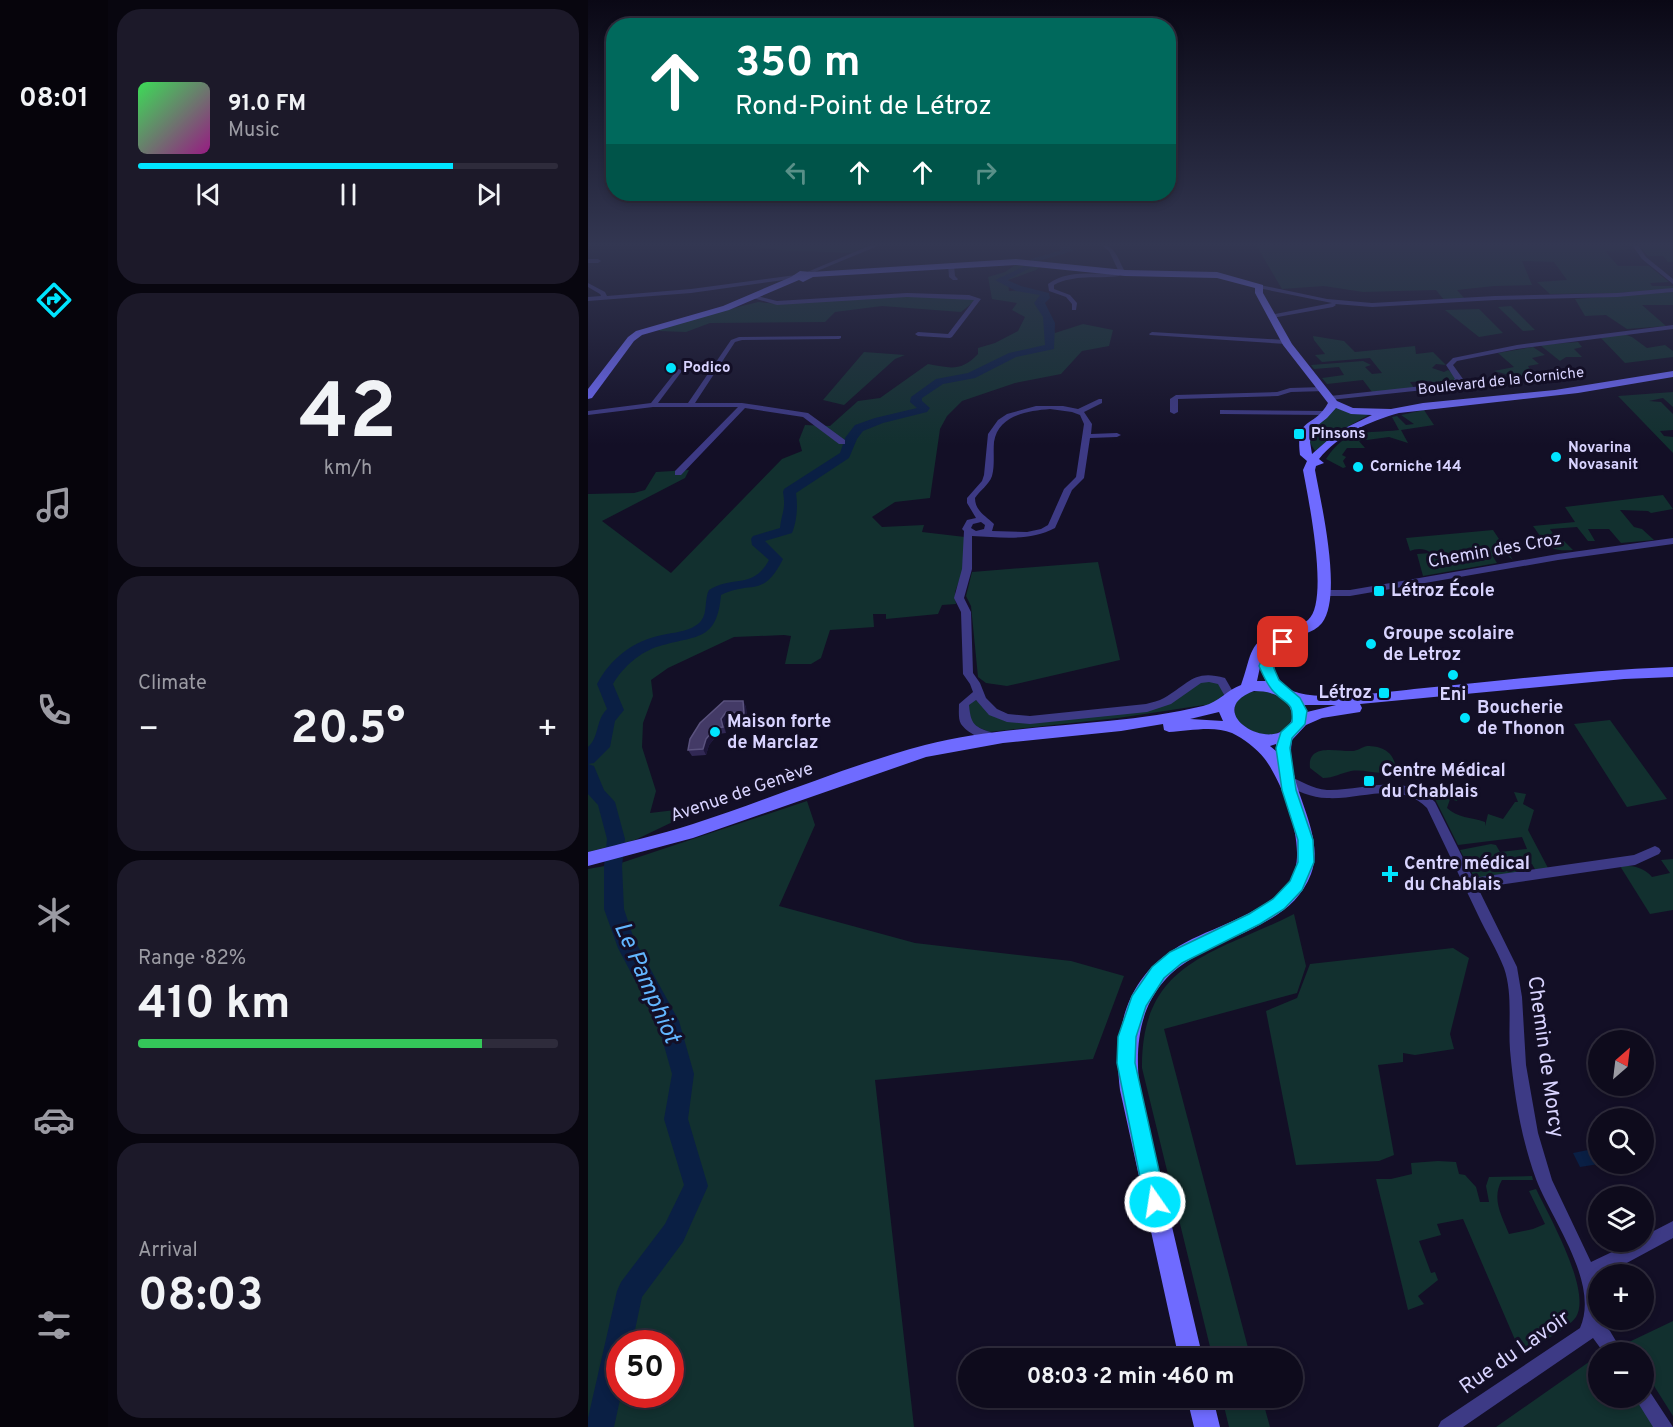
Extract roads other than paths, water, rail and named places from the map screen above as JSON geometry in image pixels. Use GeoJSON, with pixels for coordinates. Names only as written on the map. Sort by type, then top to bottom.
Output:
{"type":"FeatureCollection","features":[{"type":"Feature","properties":{"kind":"street"},"geometry":{"type":"LineString","coordinates":[[588,395],[631,339],[639,333],[713,312]]}},
{"type":"Feature","properties":{"kind":"street"},"geometry":{"type":"LineString","coordinates":[[918,333],[950,336],[968,312]]}},
{"type":"Feature","properties":{"kind":"street"},"geometry":{"type":"LineString","coordinates":[[1270,312],[1286,342],[1332,401],[1352,411],[1391,412]]}},
{"type":"Feature","properties":{"kind":"street"},"geometry":{"type":"LineString","coordinates":[[1272,316],[1304,312]]}},
{"type":"Feature","properties":{"kind":"street"},"geometry":{"type":"LineString","coordinates":[[1332,401],[1452,385],[1459,379],[1449,364],[1455,358],[1517,347],[1673,327]]}},
{"type":"Feature","properties":{"kind":"street"},"geometry":{"type":"LineString","coordinates":[[1152,334],[1286,342]]}},
{"type":"Feature","properties":{"kind":"street"},"geometry":{"type":"LineString","coordinates":[[691,404],[733,341],[752,338],[839,337]]}},
{"type":"Feature","properties":{"kind":"street"},"geometry":{"type":"LineString","coordinates":[[652,405],[679,371]]}},
{"type":"Feature","properties":{"kind":"street","name":"Boulevard de la Corniche"},"geometry":{"type":"LineString","coordinates":[[1314,458],[1323,447],[1338,436],[1363,422],[1391,412],[1613,386],[1673,374]]}},
{"type":"Feature","properties":{"kind":"street"},"geometry":{"type":"LineString","coordinates":[[1174,412],[1174,399],[1176,398],[1323,389]]}},
{"type":"Feature","properties":{"kind":"street"},"geometry":{"type":"LineString","coordinates":[[1080,411],[1099,401]]}},
{"type":"Feature","properties":{"kind":"street"},"geometry":{"type":"LineString","coordinates":[[1247,688],[1259,650],[1269,640],[1290,636],[1316,626],[1328,616],[1329,570],[1324,559],[1309,470],[1314,458],[1303,440],[1305,431],[1326,413],[1332,401]]}},
{"type":"Feature","properties":{"kind":"street"},"geometry":{"type":"LineString","coordinates":[[588,414],[652,405],[742,405],[805,415],[842,442]]}},
{"type":"Feature","properties":{"kind":"street"},"geometry":{"type":"LineString","coordinates":[[678,473],[741,409],[742,405]]}},
{"type":"Feature","properties":{"kind":"street"},"geometry":{"type":"LineString","coordinates":[[969,531],[981,533],[1026,536],[1038,534],[1052,526],[1068,489],[1080,478],[1082,471],[1088,421],[1080,411],[1062,406],[1046,407],[1009,417],[998,423],[993,431],[988,477],[971,495],[971,502],[975,512],[1001,534]]}},
{"type":"Feature","properties":{"kind":"street"},"geometry":{"type":"LineString","coordinates":[[1223,412],[1326,413]]}},
{"type":"Feature","properties":{"kind":"street"},"geometry":{"type":"LineString","coordinates":[[1087,436],[1117,435]]}},
{"type":"Feature","properties":{"kind":"street"},"geometry":{"type":"LineString","coordinates":[[975,512],[969,531],[967,569],[959,598],[966,612],[968,674],[981,700],[993,712],[1007,718],[1030,720],[1154,706],[1203,678],[1221,681],[1229,699],[1226,715],[1234,728],[1250,737],[1270,754],[1288,785]]}},
{"type":"Feature","properties":{"kind":"street"},"geometry":{"type":"LineString","coordinates":[[969,531],[982,519]]}},
{"type":"Feature","properties":{"kind":"street"},"geometry":{"type":"LineString","coordinates":[[981,533],[991,526]]}},
{"type":"Feature","properties":{"kind":"street","name":"Chemin des Croz"},"geometry":{"type":"LineString","coordinates":[[1327,593],[1350,593],[1558,557],[1673,542]]}},
{"type":"Feature","properties":{"kind":"street"},"geometry":{"type":"LineString","coordinates":[[1250,737],[1269,740],[1286,736],[1297,728],[1300,721],[1300,711],[1268,674],[1267,659],[1276,646],[1290,636]]}},
{"type":"Feature","properties":{"kind":"street"},"geometry":{"type":"LineString","coordinates":[[1300,721],[1320,713],[1399,702],[1673,674]]}},
{"type":"Feature","properties":{"kind":"street"},"geometry":{"type":"LineString","coordinates":[[1229,699],[1247,688],[1266,686],[1285,694],[1313,701],[1615,680]]}},
{"type":"Feature","properties":{"kind":"street"},"geometry":{"type":"LineString","coordinates":[[979,693],[964,704],[965,721],[970,728],[993,738]]}},
{"type":"Feature","properties":{"kind":"street","name":"Avenue de Genève"},"geometry":{"type":"LineString","coordinates":[[1121,726],[1207,711],[1229,699]]}},
{"type":"Feature","properties":{"kind":"street","name":"Avenue de Genève"},"geometry":{"type":"LineString","coordinates":[[588,859],[674,837],[901,758],[993,738],[1121,726],[1207,724],[1234,728]]}},
{"type":"Feature","properties":{"kind":"street"},"geometry":{"type":"LineString","coordinates":[[1189,1348],[1130,1090],[1126,1063],[1127,1037],[1133,1013],[1144,991],[1167,965],[1186,952],[1270,910],[1296,885],[1305,867],[1307,848],[1288,785],[1283,748],[1286,736]]}},
{"type":"Feature","properties":{"kind":"street","name":"Chemin de Morcy"},"geometry":{"type":"LineString","coordinates":[[1288,785],[1321,794],[1404,789],[1421,794],[1431,805],[1512,975],[1518,1055],[1533,1146],[1549,1192],[1587,1272]]}},
{"type":"Feature","properties":{"kind":"street"},"geometry":{"type":"LineString","coordinates":[[1469,884],[1635,860],[1655,851]]}},
{"type":"Feature","properties":{"kind":"street"},"geometry":{"type":"LineString","coordinates":[[1587,1272],[1673,1229]]}},
{"type":"Feature","properties":{"kind":"street","name":"Rue du Lavoir"},"geometry":{"type":"LineString","coordinates":[[1587,1272],[1588,1277]]}},
{"type":"Feature","properties":{"kind":"street","name":"Rue du Lavoir"},"geometry":{"type":"LineString","coordinates":[[1447,1427],[1578,1341],[1588,1329]]}},
{"type":"Feature","properties":{"kind":"street"},"geometry":{"type":"LineString","coordinates":[[1596,1330],[1607,1342]]}},
{"type":"Feature","properties":{"kind":"street"},"geometry":{"type":"LineString","coordinates":[[1202,1408],[1207,1427]]}},
{"type":"Feature","properties":{"kind":"street"},"geometry":{"type":"LineString","coordinates":[[1651,1408],[1664,1427]]}},
{"type":"Feature","properties":{"kind":"water"},"geometry":{"type":"Polygon","coordinates":[[[1588,1150],[1588,1166],[1580,1167],[1573,1153],[1588,1150]]]}},
{"type":"Feature","properties":{"kind":"waterway","name":"Le Pamphiot"},"geometry":{"type":"LineString","coordinates":[[588,758],[604,742],[607,719],[616,710],[605,684],[614,670],[625,658],[647,645],[691,634],[704,627],[711,615],[714,593],[730,587],[754,583],[765,576],[776,559],[757,542],[758,539],[787,530],[788,516],[792,509],[789,492],[845,455],[851,438],[859,428],[879,420],[923,410],[924,408],[916,402],[917,397],[940,381],[971,376],[1013,355],[1050,347],[1050,323],[1046,312]]}},
{"type":"Feature","properties":{"kind":"waterway","name":"Le Pamphiot"},"geometry":{"type":"LineString","coordinates":[[588,771],[597,794],[606,802],[616,839],[613,866],[614,909],[625,942],[668,1021],[683,1074],[676,1119],[696,1186],[674,1233],[630,1291],[600,1427]]}},
{"type":"Feature","properties":{"kind":"place","name":"Podico"},"geometry":{"type":"Point","coordinates":[671,368]}},
{"type":"Feature","properties":{"kind":"place","name":"Pinsons"},"geometry":{"type":"Point","coordinates":[1299,434]}},
{"type":"Feature","properties":{"kind":"place","name":"Novarina Novasanit"},"geometry":{"type":"Point","coordinates":[1556,457]}},
{"type":"Feature","properties":{"kind":"place","name":"Corniche 144"},"geometry":{"type":"Point","coordinates":[1358,467]}},
{"type":"Feature","properties":{"kind":"place","name":"Létroz École"},"geometry":{"type":"Point","coordinates":[1379,591]}},
{"type":"Feature","properties":{"kind":"place","name":"Groupe scolaire de Letroz"},"geometry":{"type":"Point","coordinates":[1371,644]}},
{"type":"Feature","properties":{"kind":"place","name":"Eni"},"geometry":{"type":"Point","coordinates":[1453,675]}},
{"type":"Feature","properties":{"kind":"place","name":"Létroz"},"geometry":{"type":"Point","coordinates":[1384,693]}},
{"type":"Feature","properties":{"kind":"place","name":"Boucherie de Thonon"},"geometry":{"type":"Point","coordinates":[1465,718]}},
{"type":"Feature","properties":{"kind":"place","name":"Maison forte de Marclaz"},"geometry":{"type":"Point","coordinates":[715,732]}},
{"type":"Feature","properties":{"kind":"place","name":"Centre Médical du Chablais"},"geometry":{"type":"Point","coordinates":[1369,781]}},
{"type":"Feature","properties":{"kind":"place","name":"Centre médical du Chablais"},"geometry":{"type":"Point","coordinates":[1390,874]}}]}
